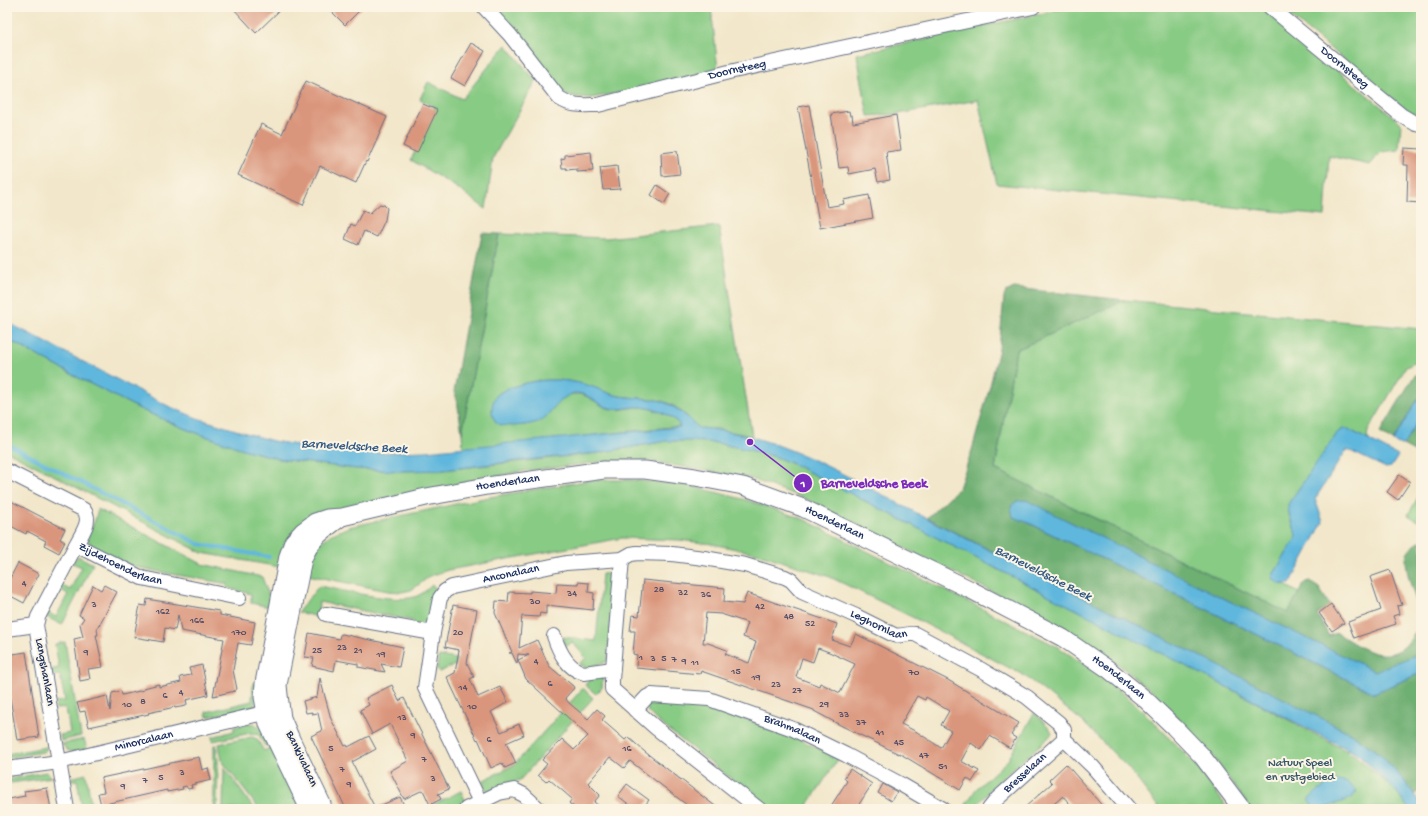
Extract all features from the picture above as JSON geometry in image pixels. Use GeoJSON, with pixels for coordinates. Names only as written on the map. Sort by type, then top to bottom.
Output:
{"type":"FeatureCollection","features":[{"type":"Feature","properties":{"kind":"street","name":"Doornsteeg"},"geometry":{"type":"LineString","coordinates":[[484,7],[510,35],[559,98],[567,103],[576,105],[598,105],[729,72],[1033,7]]}},
{"type":"Feature","properties":{"kind":"street","name":"Doornsteeg"},"geometry":{"type":"LineString","coordinates":[[1270,7],[1401,115],[1416,124],[1421,125]]}},
{"type":"Feature","properties":{"kind":"street","name":"Hoenderlaan"},"geometry":{"type":"LineString","coordinates":[[273,711],[264,683],[288,556],[293,542],[302,531],[315,522],[327,518],[342,517],[426,497],[486,486],[604,470],[645,470],[743,486],[803,508],[971,590],[1063,638],[1108,669],[1146,700],[1202,756],[1242,809]]}},
{"type":"Feature","properties":{"kind":"street","name":"Zijdehoenderlaan"},"geometry":{"type":"LineString","coordinates":[[7,471],[84,510],[88,515],[87,522],[76,544],[142,578],[239,598]]}},
{"type":"Feature","properties":{"kind":"street","name":"Langshanlaan"},"geometry":{"type":"LineString","coordinates":[[67,809],[36,625],[38,617],[76,544]]}},
{"type":"Feature","properties":{"kind":"street","name":"Leghornlaan"},"geometry":{"type":"LineString","coordinates":[[622,559],[631,554],[637,553],[672,554],[745,565],[785,577],[791,580],[802,592],[894,635],[915,634],[982,670],[1027,698],[1059,722],[1064,730],[1064,739],[1094,767],[1129,809]]}},
{"type":"Feature","properties":{"kind":"street"},"geometry":{"type":"LineString","coordinates":[[622,559],[612,688],[656,728],[759,809]]}},
{"type":"Feature","properties":{"kind":"street","name":"Anconalaan"},"geometry":{"type":"LineString","coordinates":[[480,802],[425,688],[440,598],[445,591],[452,587],[566,563],[622,559]]}},
{"type":"Feature","properties":{"kind":"street"},"geometry":{"type":"LineString","coordinates":[[326,614],[433,633]]}},
{"type":"Feature","properties":{"kind":"street"},"geometry":{"type":"LineString","coordinates":[[7,629],[36,625]]}},
{"type":"Feature","properties":{"kind":"street"},"geometry":{"type":"LineString","coordinates":[[554,636],[562,656],[580,672],[584,673],[613,669]]}},
{"type":"Feature","properties":{"kind":"street","name":"Brahmalaan"},"geometry":{"type":"LineString","coordinates":[[635,710],[647,697],[651,695],[709,699],[799,732],[902,785],[941,809]]}},
{"type":"Feature","properties":{"kind":"street","name":"Minorcalaan"},"geometry":{"type":"LineString","coordinates":[[7,770],[59,762],[273,711]]}},
{"type":"Feature","properties":{"kind":"street","name":"Bankivalaan"},"geometry":{"type":"LineString","coordinates":[[309,809],[268,724],[273,711],[282,718],[323,809]]}},
{"type":"Feature","properties":{"kind":"street","name":"Bresselaan"},"geometry":{"type":"LineString","coordinates":[[989,809],[997,799],[1064,739]]}},
{"type":"Feature","properties":{"kind":"street"},"geometry":{"type":"LineString","coordinates":[[466,809],[503,791],[514,790],[524,795],[539,809]]}},
{"type":"Feature","properties":{"kind":"green space"},"geometry":{"type":"Polygon","coordinates":[[[505,7],[711,7],[718,70],[660,85],[591,98],[568,96],[557,88],[499,17],[505,7]]]}},
{"type":"Feature","properties":{"kind":"green space"},"geometry":{"type":"Polygon","coordinates":[[[1071,7],[1261,7],[1401,123],[1399,150],[1381,152],[1370,165],[1329,156],[1325,216],[997,184],[978,100],[898,114],[868,116],[857,54],[1071,7]]]}},
{"type":"Feature","properties":{"kind":"green space"},"geometry":{"type":"Polygon","coordinates":[[[1279,7],[1421,7],[1421,117],[1403,107],[1279,7]]]}},
{"type":"Feature","properties":{"kind":"green space"},"geometry":{"type":"Polygon","coordinates":[[[506,45],[536,81],[493,158],[486,209],[454,186],[411,160],[435,107],[420,99],[428,82],[462,99],[506,45]]]}},
{"type":"Feature","properties":{"kind":"green space"},"geometry":{"type":"Polygon","coordinates":[[[719,226],[752,436],[717,429],[698,428],[677,408],[661,401],[618,396],[578,383],[544,380],[510,388],[499,393],[498,423],[506,425],[525,425],[568,395],[575,394],[586,396],[611,409],[618,410],[644,407],[656,410],[674,419],[680,427],[463,448],[462,433],[499,234],[606,238],[719,226]]]}},
{"type":"Feature","properties":{"kind":"green space"},"geometry":{"type":"Polygon","coordinates":[[[482,233],[499,234],[462,433],[457,400],[454,392],[482,233]]]}},
{"type":"Feature","properties":{"kind":"green space"},"geometry":{"type":"Polygon","coordinates":[[[1014,288],[1125,300],[1016,350],[995,469],[1288,613],[1304,583],[1310,582],[1319,588],[1330,606],[1317,614],[1329,636],[1337,633],[1369,651],[1378,654],[1387,654],[1404,647],[1416,632],[1421,643],[1421,653],[1375,672],[1223,598],[1013,516],[1218,615],[1374,693],[1421,673],[1421,749],[1417,750],[1418,757],[1421,758],[1421,791],[1414,794],[1381,755],[1354,735],[927,518],[959,488],[972,450],[999,349],[1004,297],[1006,292],[1014,288]]]}},
{"type":"Feature","properties":{"kind":"green space"},"geometry":{"type":"Polygon","coordinates":[[[1125,300],[1421,329],[1421,360],[1406,367],[1368,431],[1367,437],[1370,441],[1348,429],[1289,515],[1296,533],[1296,538],[1273,575],[1280,584],[1285,585],[1299,593],[1288,613],[995,469],[1016,350],[1125,300]]]}},
{"type":"Feature","properties":{"kind":"green space","name":"Natuur Speel en rustgebied"},"geometry":{"type":"Polygon","coordinates":[[[7,339],[142,410],[188,430],[243,449],[279,459],[357,469],[399,471],[443,470],[598,453],[667,441],[717,443],[776,457],[797,466],[1208,677],[1356,756],[1396,791],[1409,809],[1251,809],[1208,750],[1153,692],[1100,650],[1049,620],[806,499],[749,478],[648,461],[609,461],[517,472],[367,503],[280,567],[202,553],[7,451],[7,339]]]}},
{"type":"Feature","properties":{"kind":"green space"},"geometry":{"type":"Polygon","coordinates":[[[1421,373],[1421,394],[1393,441],[1380,433],[1414,376],[1421,373]]]}},
{"type":"Feature","properties":{"kind":"green space"},"geometry":{"type":"Polygon","coordinates":[[[1421,415],[1421,459],[1416,453],[1403,446],[1421,415]]]}},
{"type":"Feature","properties":{"kind":"green space"},"geometry":{"type":"Polygon","coordinates":[[[591,480],[631,480],[687,485],[743,499],[801,518],[1058,647],[1103,677],[1141,709],[1196,765],[1228,809],[1160,809],[1129,769],[1082,721],[1025,676],[918,620],[830,577],[760,554],[712,544],[679,540],[622,538],[448,570],[430,576],[411,590],[402,592],[388,591],[303,574],[315,547],[330,535],[349,527],[484,498],[591,480]]]}},
{"type":"Feature","properties":{"kind":"green space"},"geometry":{"type":"Polygon","coordinates":[[[1421,492],[1421,523],[1408,515],[1421,492]]]}},
{"type":"Feature","properties":{"kind":"green space"},"geometry":{"type":"Polygon","coordinates":[[[98,509],[202,564],[262,577],[270,599],[270,607],[251,603],[251,594],[227,588],[228,584],[144,569],[127,564],[92,547],[88,540],[88,535],[98,509]]]}},
{"type":"Feature","properties":{"kind":"green space"},"geometry":{"type":"Polygon","coordinates":[[[1421,541],[1421,615],[1408,575],[1406,559],[1410,550],[1421,541]]]}},
{"type":"Feature","properties":{"kind":"green space"},"geometry":{"type":"Polygon","coordinates":[[[78,556],[93,564],[62,625],[45,616],[47,612],[56,617],[68,594],[59,589],[61,585],[70,590],[82,567],[72,563],[78,556]]]}},
{"type":"Feature","properties":{"kind":"green space"},"geometry":{"type":"Polygon","coordinates":[[[615,573],[608,659],[606,662],[587,668],[579,664],[586,658],[572,642],[564,647],[563,637],[596,641],[602,574],[615,573]]]}},
{"type":"Feature","properties":{"kind":"green space"},"geometry":{"type":"Polygon","coordinates":[[[432,585],[436,588],[430,619],[423,624],[413,624],[413,621],[319,602],[318,617],[298,612],[319,586],[381,597],[405,598],[419,595],[432,585]]]}},
{"type":"Feature","properties":{"kind":"green space"},"geometry":{"type":"Polygon","coordinates":[[[65,642],[81,736],[61,741],[60,735],[70,733],[66,708],[56,709],[55,702],[65,701],[60,675],[51,676],[50,670],[59,668],[55,644],[65,642]]]}},
{"type":"Feature","properties":{"kind":"green space"},"geometry":{"type":"Polygon","coordinates":[[[439,656],[456,659],[455,665],[439,672],[437,668],[439,656]]]}},
{"type":"Feature","properties":{"kind":"green space"},"geometry":{"type":"Polygon","coordinates":[[[592,677],[603,677],[602,688],[596,694],[585,685],[592,677]]]}},
{"type":"Feature","properties":{"kind":"green space"},"geometry":{"type":"Polygon","coordinates":[[[253,683],[257,684],[256,699],[255,704],[250,710],[231,716],[230,712],[207,717],[206,712],[252,701],[253,683]]]}},
{"type":"Feature","properties":{"kind":"green space"},"geometry":{"type":"Polygon","coordinates":[[[583,688],[593,698],[519,781],[517,780],[514,783],[487,793],[482,781],[514,765],[583,688]]]}},
{"type":"Feature","properties":{"kind":"green space"},"geometry":{"type":"Polygon","coordinates":[[[658,701],[704,704],[714,707],[794,737],[839,758],[805,809],[770,809],[656,720],[648,712],[647,706],[652,702],[658,701]]]}},
{"type":"Feature","properties":{"kind":"green space"},"geometry":{"type":"Polygon","coordinates":[[[1034,713],[1049,727],[1052,733],[1000,780],[973,809],[963,809],[976,789],[1008,760],[1034,713]]]}},
{"type":"Feature","properties":{"kind":"green space"},"geometry":{"type":"Polygon","coordinates":[[[252,723],[261,729],[269,744],[265,746],[259,735],[251,733],[213,741],[212,737],[234,731],[234,727],[252,723]]]}},
{"type":"Feature","properties":{"kind":"green space"},"geometry":{"type":"Polygon","coordinates":[[[252,737],[257,739],[264,751],[271,747],[301,809],[259,809],[222,761],[219,744],[252,737]]]}},
{"type":"Feature","properties":{"kind":"green space"},"geometry":{"type":"Polygon","coordinates":[[[84,739],[87,749],[73,752],[67,750],[62,744],[84,739]]]}},
{"type":"Feature","properties":{"kind":"green space"},"geometry":{"type":"Polygon","coordinates":[[[214,745],[216,745],[218,762],[217,809],[215,809],[214,804],[214,745]]]}},
{"type":"Feature","properties":{"kind":"green space"},"geometry":{"type":"Polygon","coordinates":[[[46,747],[47,749],[43,752],[7,758],[7,754],[46,747]]]}},
{"type":"Feature","properties":{"kind":"green space"},"geometry":{"type":"Polygon","coordinates":[[[224,767],[254,809],[223,809],[224,767]]]}},
{"type":"Feature","properties":{"kind":"green space"},"geometry":{"type":"Polygon","coordinates":[[[46,772],[52,777],[11,783],[10,779],[46,772]]]}},
{"type":"Feature","properties":{"kind":"green space"},"geometry":{"type":"Polygon","coordinates":[[[86,774],[92,809],[82,809],[77,780],[68,781],[67,779],[86,774]]]}},
{"type":"Feature","properties":{"kind":"green space"},"geometry":{"type":"Polygon","coordinates":[[[461,791],[467,804],[457,809],[425,809],[461,791]]]}},
{"type":"Feature","properties":{"kind":"water"},"geometry":{"type":"Polygon","coordinates":[[[7,322],[168,406],[197,418],[273,441],[321,449],[372,453],[425,451],[680,427],[674,419],[656,410],[640,407],[617,409],[609,408],[585,395],[576,393],[566,396],[543,420],[539,422],[514,426],[498,424],[494,420],[492,412],[492,406],[496,396],[502,391],[533,381],[569,381],[587,385],[619,396],[664,402],[682,413],[698,428],[748,436],[771,443],[818,462],[1354,735],[1381,755],[1406,783],[1421,804],[1421,809],[1409,809],[1396,791],[1359,755],[797,466],[776,457],[717,443],[667,441],[598,453],[443,470],[399,471],[357,469],[279,459],[243,449],[188,430],[142,410],[7,339],[7,322]]]}},
{"type":"Feature","properties":{"kind":"water"},"geometry":{"type":"Polygon","coordinates":[[[1421,394],[1421,415],[1403,446],[1393,441],[1421,394]]]}},
{"type":"Feature","properties":{"kind":"water"},"geometry":{"type":"Polygon","coordinates":[[[1343,429],[1348,429],[1398,456],[1391,467],[1386,468],[1348,450],[1345,452],[1315,499],[1323,522],[1290,584],[1280,584],[1272,579],[1273,575],[1296,538],[1288,504],[1338,432],[1343,429]]]}},
{"type":"Feature","properties":{"kind":"water"},"geometry":{"type":"Polygon","coordinates":[[[1026,500],[1223,598],[1375,671],[1421,653],[1421,673],[1374,693],[1218,615],[1031,524],[1013,517],[1011,506],[1017,501],[1026,500]]]}},
{"type":"Feature","properties":{"kind":"water"},"geometry":{"type":"Polygon","coordinates":[[[1334,781],[1346,782],[1357,791],[1352,798],[1324,808],[1315,809],[1308,800],[1318,791],[1334,781]]]}},
{"type":"Feature","properties":{"kind":"building"},"geometry":{"type":"Polygon","coordinates":[[[232,7],[283,7],[256,33],[232,7]]]}},
{"type":"Feature","properties":{"kind":"building"},"geometry":{"type":"Polygon","coordinates":[[[327,7],[363,7],[345,25],[327,7]]]}},
{"type":"Feature","properties":{"kind":"building"},"geometry":{"type":"Polygon","coordinates":[[[471,43],[485,51],[465,86],[451,78],[471,43]]]}},
{"type":"Feature","properties":{"kind":"building"},"geometry":{"type":"Polygon","coordinates":[[[306,81],[387,117],[356,183],[320,166],[303,205],[238,175],[261,124],[282,134],[306,81]]]}},
{"type":"Feature","properties":{"kind":"building"},"geometry":{"type":"Polygon","coordinates":[[[423,104],[437,110],[417,153],[403,146],[423,104]]]}},
{"type":"Feature","properties":{"kind":"building"},"geometry":{"type":"Polygon","coordinates":[[[809,105],[827,207],[844,204],[843,200],[869,195],[873,218],[820,228],[798,107],[809,105]]]}},
{"type":"Feature","properties":{"kind":"building"},"geometry":{"type":"Polygon","coordinates":[[[849,111],[850,116],[852,115],[853,123],[896,115],[901,150],[886,152],[890,180],[878,182],[875,169],[849,174],[848,167],[839,168],[831,114],[849,111]]]}},
{"type":"Feature","properties":{"kind":"building"},"geometry":{"type":"Polygon","coordinates":[[[1404,148],[1421,149],[1421,203],[1407,202],[1408,165],[1403,165],[1404,148]]]}},
{"type":"Feature","properties":{"kind":"building"},"geometry":{"type":"Polygon","coordinates":[[[677,151],[680,174],[662,176],[661,153],[677,151]]]}},
{"type":"Feature","properties":{"kind":"building"},"geometry":{"type":"Polygon","coordinates":[[[591,152],[593,171],[577,172],[577,169],[567,170],[566,168],[562,168],[561,159],[565,158],[565,155],[591,152]]]}},
{"type":"Feature","properties":{"kind":"building"},"geometry":{"type":"Polygon","coordinates":[[[617,166],[620,189],[603,190],[600,168],[617,166]]]}},
{"type":"Feature","properties":{"kind":"building"},"geometry":{"type":"Polygon","coordinates":[[[657,185],[670,194],[664,204],[651,195],[657,185]]]}},
{"type":"Feature","properties":{"kind":"building"},"geometry":{"type":"Polygon","coordinates":[[[380,204],[387,208],[385,220],[377,237],[364,231],[358,245],[345,239],[351,224],[355,226],[363,210],[370,213],[380,204]]]}},
{"type":"Feature","properties":{"kind":"building"},"geometry":{"type":"Polygon","coordinates":[[[1399,475],[1410,482],[1398,500],[1387,492],[1399,475]]]}},
{"type":"Feature","properties":{"kind":"building"},"geometry":{"type":"Polygon","coordinates":[[[7,499],[65,529],[60,539],[65,542],[59,553],[44,545],[46,541],[27,531],[26,534],[7,524],[7,499]]]}},
{"type":"Feature","properties":{"kind":"building"},"geometry":{"type":"Polygon","coordinates":[[[18,563],[39,574],[24,603],[7,594],[7,584],[18,563]]]}},
{"type":"Feature","properties":{"kind":"building"},"geometry":{"type":"Polygon","coordinates":[[[1390,570],[1402,605],[1397,606],[1399,614],[1393,616],[1396,624],[1354,638],[1348,622],[1381,610],[1370,577],[1390,570]]]}},
{"type":"Feature","properties":{"kind":"building"},"geometry":{"type":"Polygon","coordinates":[[[643,580],[725,588],[724,602],[743,604],[747,593],[837,624],[832,640],[850,646],[856,634],[948,680],[1019,723],[1011,735],[1016,738],[1010,748],[990,736],[981,750],[971,743],[961,761],[979,771],[972,782],[967,778],[960,790],[899,753],[842,726],[814,710],[701,671],[700,674],[636,668],[637,655],[633,654],[635,631],[630,631],[632,615],[639,616],[643,580]],[[706,613],[703,643],[708,643],[727,650],[725,654],[749,663],[756,642],[743,637],[748,623],[721,614],[706,613]],[[818,648],[813,662],[802,658],[796,677],[819,686],[820,683],[840,693],[855,664],[818,648]],[[917,696],[901,724],[917,732],[941,748],[951,731],[941,725],[949,711],[926,697],[925,700],[917,696]]]}},
{"type":"Feature","properties":{"kind":"building"},"geometry":{"type":"Polygon","coordinates":[[[578,582],[589,583],[588,592],[594,593],[593,610],[546,605],[546,614],[540,613],[539,617],[522,616],[519,648],[537,640],[549,666],[573,686],[574,688],[565,698],[569,703],[588,719],[597,709],[605,716],[602,720],[625,740],[628,737],[645,752],[719,809],[692,809],[630,761],[624,768],[610,757],[588,783],[600,795],[594,802],[603,809],[576,809],[569,803],[572,799],[549,779],[546,782],[538,775],[547,764],[542,760],[562,739],[574,750],[588,736],[526,679],[518,660],[529,655],[518,654],[517,664],[512,653],[509,653],[512,652],[495,613],[496,601],[508,602],[509,592],[530,593],[530,591],[556,593],[557,583],[578,584],[578,582]]]}},
{"type":"Feature","properties":{"kind":"building"},"geometry":{"type":"Polygon","coordinates":[[[93,585],[101,590],[104,585],[117,592],[97,629],[98,635],[96,635],[103,667],[88,669],[90,679],[80,681],[74,639],[83,637],[80,624],[84,618],[79,615],[93,585]]]}},
{"type":"Feature","properties":{"kind":"building"},"geometry":{"type":"Polygon","coordinates":[[[147,599],[219,611],[220,615],[255,622],[251,645],[238,643],[233,670],[237,689],[235,691],[213,696],[224,639],[181,631],[178,615],[175,630],[165,628],[163,642],[134,637],[140,605],[146,606],[147,599]]]}},
{"type":"Feature","properties":{"kind":"building"},"geometry":{"type":"Polygon","coordinates":[[[1331,604],[1344,623],[1332,631],[1319,613],[1331,604]]]}},
{"type":"Feature","properties":{"kind":"building"},"geometry":{"type":"Polygon","coordinates":[[[453,605],[477,610],[467,663],[474,677],[470,679],[478,697],[500,687],[508,702],[491,712],[501,732],[519,724],[524,735],[506,743],[516,763],[505,768],[502,763],[491,768],[447,677],[455,673],[459,650],[445,647],[453,605]]]}},
{"type":"Feature","properties":{"kind":"building"},"geometry":{"type":"Polygon","coordinates":[[[309,633],[339,639],[340,635],[342,634],[403,647],[399,667],[381,664],[385,672],[358,667],[358,664],[336,660],[334,671],[312,666],[314,658],[305,657],[309,633]]]}},
{"type":"Feature","properties":{"kind":"building"},"geometry":{"type":"Polygon","coordinates":[[[26,652],[39,737],[17,740],[7,679],[7,655],[26,652]]]}},
{"type":"Feature","properties":{"kind":"building"},"geometry":{"type":"Polygon","coordinates":[[[202,665],[208,695],[186,700],[186,706],[175,707],[89,727],[85,711],[80,712],[77,703],[107,696],[110,711],[112,693],[121,691],[122,695],[144,690],[144,688],[159,684],[159,687],[181,682],[180,677],[191,675],[189,668],[202,665]]]}},
{"type":"Feature","properties":{"kind":"building"},"geometry":{"type":"Polygon","coordinates":[[[320,678],[331,719],[345,746],[347,745],[348,747],[369,736],[376,749],[352,762],[375,808],[400,797],[406,809],[346,809],[311,736],[322,731],[318,713],[306,713],[303,701],[317,697],[320,678]]]}},
{"type":"Feature","properties":{"kind":"building"},"geometry":{"type":"Polygon","coordinates":[[[392,685],[399,701],[404,698],[449,789],[438,794],[441,799],[430,805],[423,790],[404,799],[390,771],[408,761],[390,724],[372,734],[360,710],[369,705],[366,698],[392,685]]]}},
{"type":"Feature","properties":{"kind":"building"},"geometry":{"type":"Polygon","coordinates":[[[199,757],[202,770],[208,768],[211,780],[191,785],[192,788],[188,789],[186,786],[182,787],[183,789],[167,792],[167,790],[101,805],[98,793],[104,792],[101,778],[199,757]]]}},
{"type":"Feature","properties":{"kind":"building"},"geometry":{"type":"Polygon","coordinates":[[[1066,764],[1105,809],[1074,809],[1063,796],[1048,809],[1023,809],[1052,783],[1049,780],[1066,764]]]}},
{"type":"Feature","properties":{"kind":"building"},"geometry":{"type":"Polygon","coordinates":[[[850,769],[872,784],[856,809],[829,809],[847,781],[844,778],[850,769]]]}},
{"type":"Feature","properties":{"kind":"building"},"geometry":{"type":"Polygon","coordinates":[[[627,784],[649,800],[642,809],[635,809],[618,796],[627,784]]]}},
{"type":"Feature","properties":{"kind":"building"},"geometry":{"type":"Polygon","coordinates":[[[883,784],[897,792],[891,801],[878,793],[883,784]]]}},
{"type":"Feature","properties":{"kind":"building"},"geometry":{"type":"Polygon","coordinates":[[[47,788],[51,809],[9,809],[9,799],[25,796],[24,791],[47,788]]]}},
{"type":"Feature","properties":{"kind":"waterway"},"geometry":{"type":"LineString","coordinates":[[7,444],[199,544],[269,557]]}},
{"type":"Feature","properties":{"kind":"place","name":"Barneveldsche Beek"},"geometry":{"type":"Point","coordinates":[750,442]}}]}
